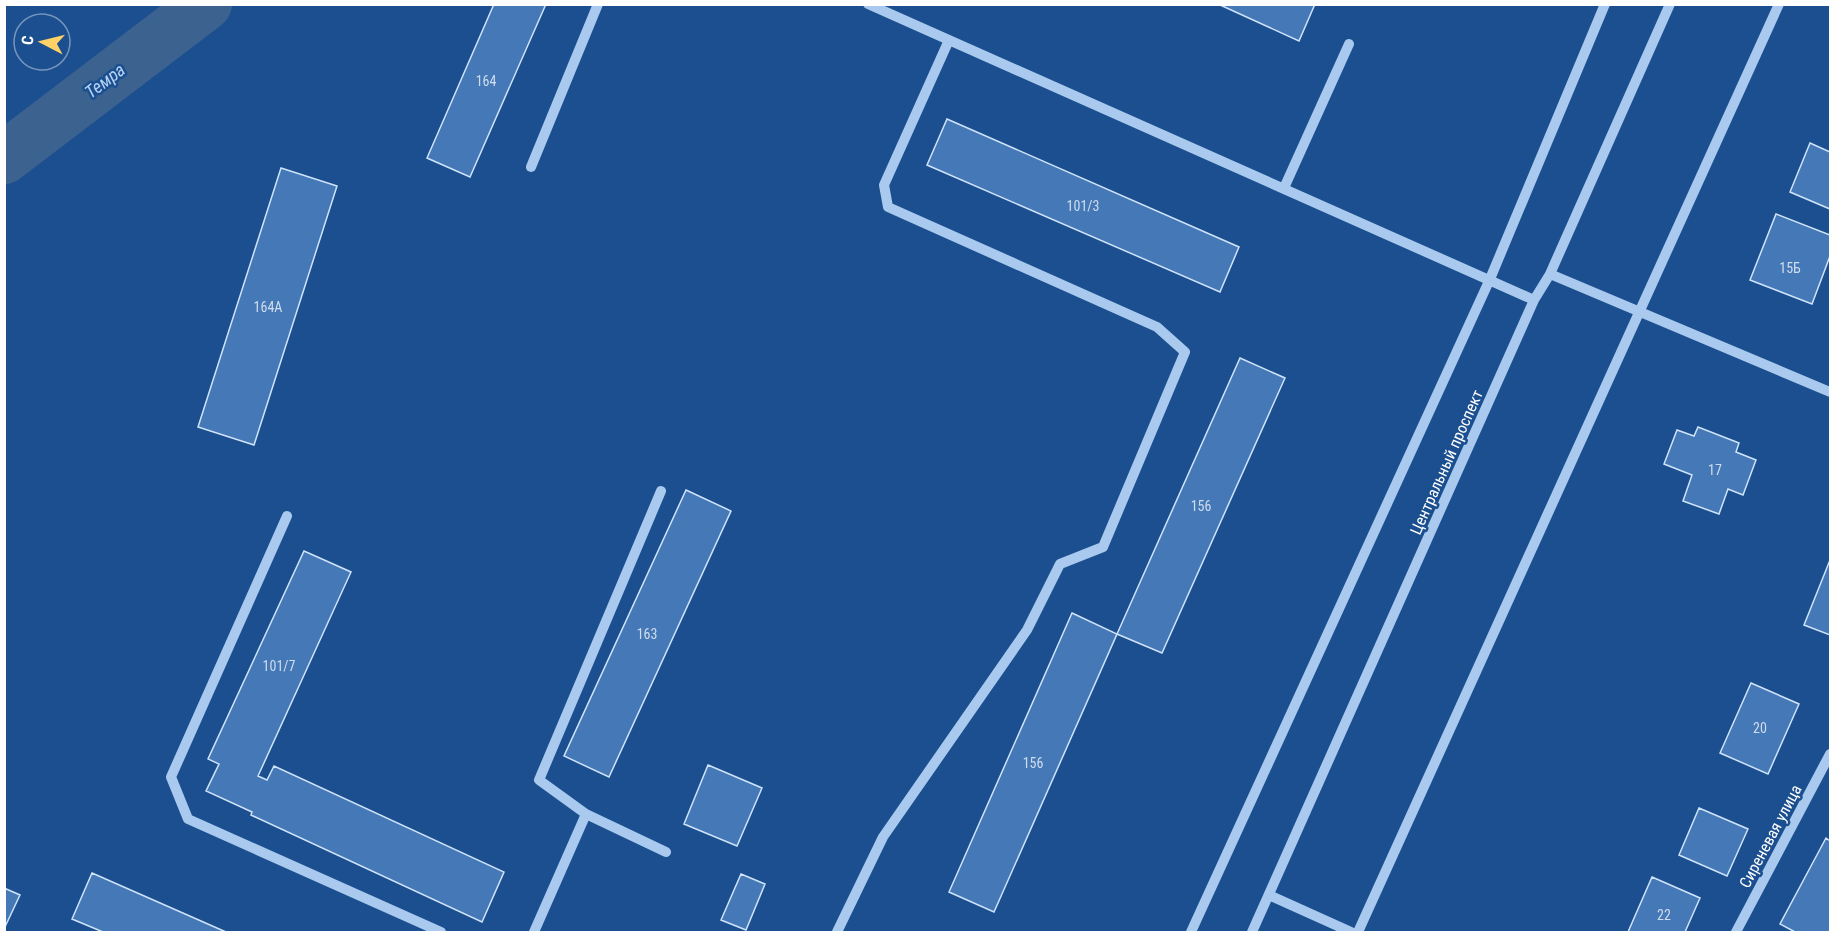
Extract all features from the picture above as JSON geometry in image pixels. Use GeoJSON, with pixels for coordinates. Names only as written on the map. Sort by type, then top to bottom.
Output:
{"type":"FeatureCollection","features":[{"type":"Feature","properties":{"kind":"street"},"geometry":{"type":"LineString","coordinates":[[531,166],[598,4]]}},
{"type":"Feature","properties":{"kind":"street"},"geometry":{"type":"LineString","coordinates":[[868,4],[1534,300]]}},
{"type":"Feature","properties":{"kind":"street"},"geometry":{"type":"LineString","coordinates":[[1191,933],[1490,279],[1605,4]]}},
{"type":"Feature","properties":{"kind":"street","name":"Центральный проспект"},"geometry":{"type":"LineString","coordinates":[[1252,933],[1534,300],[1550,274],[1670,4]]}},
{"type":"Feature","properties":{"kind":"street"},"geometry":{"type":"LineString","coordinates":[[1358,933],[1779,4]]}},
{"type":"Feature","properties":{"kind":"street"},"geometry":{"type":"LineString","coordinates":[[837,933],[883,837],[1028,630],[1060,564],[1103,547],[1185,352],[1156,327],[888,207],[884,185],[949,40]]}},
{"type":"Feature","properties":{"kind":"street"},"geometry":{"type":"LineString","coordinates":[[1284,188],[1349,44]]}},
{"type":"Feature","properties":{"kind":"street"},"geometry":{"type":"LineString","coordinates":[[1550,274],[1830,392]]}},
{"type":"Feature","properties":{"kind":"street"},"geometry":{"type":"LineString","coordinates":[[661,491],[539,780],[586,814],[666,852]]}},
{"type":"Feature","properties":{"kind":"street"},"geometry":{"type":"LineString","coordinates":[[287,516],[171,777],[188,819],[441,933]]}},
{"type":"Feature","properties":{"kind":"street","name":"Сиреневая улица"},"geometry":{"type":"LineString","coordinates":[[1736,933],[1830,754]]}},
{"type":"Feature","properties":{"kind":"street"},"geometry":{"type":"LineString","coordinates":[[534,933],[586,814]]}},
{"type":"Feature","properties":{"kind":"street"},"geometry":{"type":"LineString","coordinates":[[1269,895],[1351,933]]}},
{"type":"Feature","properties":{"kind":"building"},"geometry":{"type":"Polygon","coordinates":[[[494,4],[546,4],[470,177],[427,158],[494,4]]]}},
{"type":"Feature","properties":{"kind":"building"},"geometry":{"type":"Polygon","coordinates":[[[1218,4],[1315,4],[1299,41],[1218,4]]]}},
{"type":"Feature","properties":{"kind":"building"},"geometry":{"type":"Polygon","coordinates":[[[947,119],[1239,247],[1220,292],[927,165],[947,119]]]}},
{"type":"Feature","properties":{"kind":"building"},"geometry":{"type":"Polygon","coordinates":[[[1810,143],[1830,152],[1830,209],[1790,192],[1810,143]]]}},
{"type":"Feature","properties":{"kind":"building"},"geometry":{"type":"Polygon","coordinates":[[[281,168],[337,186],[254,445],[198,427],[281,168]]]}},
{"type":"Feature","properties":{"kind":"building"},"geometry":{"type":"Polygon","coordinates":[[[1776,214],[1830,235],[1830,256],[1812,304],[1750,280],[1776,214]]]}},
{"type":"Feature","properties":{"kind":"building"},"geometry":{"type":"Polygon","coordinates":[[[1240,358],[1285,378],[1162,653],[1117,634],[1240,358]]]}},
{"type":"Feature","properties":{"kind":"building"},"geometry":{"type":"Polygon","coordinates":[[[1698,427],[1739,443],[1736,452],[1756,460],[1743,495],[1728,489],[1719,514],[1683,501],[1692,475],[1664,464],[1677,430],[1694,436],[1698,427]]]}},
{"type":"Feature","properties":{"kind":"building"},"geometry":{"type":"Polygon","coordinates":[[[686,490],[731,511],[609,777],[564,756],[686,490]]]}},
{"type":"Feature","properties":{"kind":"building"},"geometry":{"type":"Polygon","coordinates":[[[304,551],[351,572],[258,776],[267,780],[274,766],[504,872],[482,922],[251,815],[252,812],[206,791],[219,764],[208,759],[304,551]]]}},
{"type":"Feature","properties":{"kind":"building"},"geometry":{"type":"Polygon","coordinates":[[[1830,560],[1830,635],[1804,625],[1830,560]]]}},
{"type":"Feature","properties":{"kind":"building"},"geometry":{"type":"Polygon","coordinates":[[[1072,613],[1117,634],[994,912],[949,892],[1072,613]]]}},
{"type":"Feature","properties":{"kind":"building"},"geometry":{"type":"Polygon","coordinates":[[[1751,683],[1799,704],[1768,774],[1720,753],[1751,683]]]}},
{"type":"Feature","properties":{"kind":"building"},"geometry":{"type":"Polygon","coordinates":[[[708,765],[762,788],[737,846],[684,824],[708,765]]]}},
{"type":"Feature","properties":{"kind":"building"},"geometry":{"type":"Polygon","coordinates":[[[1699,808],[1748,829],[1727,876],[1679,855],[1699,808]]]}},
{"type":"Feature","properties":{"kind":"building"},"geometry":{"type":"Polygon","coordinates":[[[1826,838],[1830,841],[1830,932],[1795,932],[1780,924],[1826,838]]]}},
{"type":"Feature","properties":{"kind":"building"},"geometry":{"type":"Polygon","coordinates":[[[92,873],[226,932],[103,932],[72,919],[92,873]]]}},
{"type":"Feature","properties":{"kind":"building"},"geometry":{"type":"Polygon","coordinates":[[[741,874],[765,884],[746,930],[721,920],[741,874]]]}},
{"type":"Feature","properties":{"kind":"building"},"geometry":{"type":"Polygon","coordinates":[[[1652,877],[1700,898],[1685,932],[1628,932],[1652,877]]]}},
{"type":"Feature","properties":{"kind":"building"},"geometry":{"type":"Polygon","coordinates":[[[4,888],[20,895],[4,929],[4,888]]]}},
{"type":"Feature","properties":{"kind":"waterway","name":"Темра"},"geometry":{"type":"LineString","coordinates":[[4,158],[206,4]]}}]}
